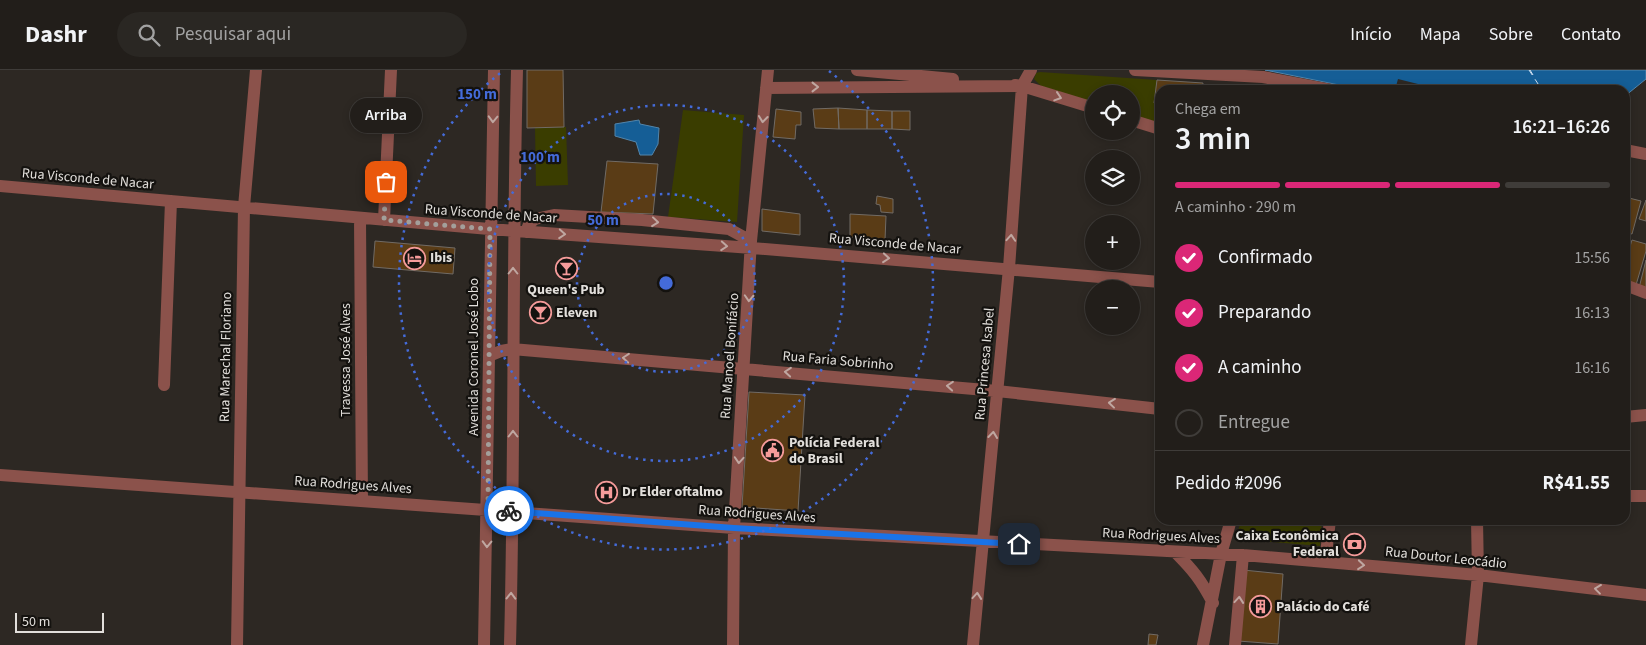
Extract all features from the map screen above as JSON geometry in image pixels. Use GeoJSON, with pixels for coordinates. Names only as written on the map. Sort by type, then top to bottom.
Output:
{"type":"FeatureCollection","features":[{"type":"Feature","properties":{"kind":"street","name":"Rua Marechal Floriano"},"geometry":{"type":"LineString","coordinates":[[237,645],[244,207],[256,70]]}},
{"type":"Feature","properties":{"kind":"street"},"geometry":{"type":"LineString","coordinates":[[384,220],[391,70]]}},
{"type":"Feature","properties":{"kind":"street","name":"Avenida Coronel José Lobo"},"geometry":{"type":"LineString","coordinates":[[484,645],[488,509],[488,356],[494,70]]}},
{"type":"Feature","properties":{"kind":"street"},"geometry":{"type":"LineString","coordinates":[[510,645],[513,511],[513,231],[517,70]]}},
{"type":"Feature","properties":{"kind":"street","name":"Rua Manoel Bonifácio"},"geometry":{"type":"LineString","coordinates":[[733,645],[734,528],[751,244],[768,70]]}},
{"type":"Feature","properties":{"kind":"street"},"geometry":{"type":"LineString","coordinates":[[857,70],[1022,86],[1085,105]]}},
{"type":"Feature","properties":{"kind":"street"},"geometry":{"type":"LineString","coordinates":[[1022,86],[1031,70]]}},
{"type":"Feature","properties":{"kind":"street"},"geometry":{"type":"LineString","coordinates":[[1136,70],[1263,77],[1305,85]]}},
{"type":"Feature","properties":{"kind":"street"},"geometry":{"type":"LineString","coordinates":[[766,88],[1022,86]]}},
{"type":"Feature","properties":{"kind":"street","name":"Rua Princesa Isabel"},"geometry":{"type":"LineString","coordinates":[[973,645],[1009,268],[1022,86]]}},
{"type":"Feature","properties":{"kind":"street"},"geometry":{"type":"LineString","coordinates":[[1140,123],[1155,128]]}},
{"type":"Feature","properties":{"kind":"street"},"geometry":{"type":"LineString","coordinates":[[1630,151],[1646,154]]}},
{"type":"Feature","properties":{"kind":"street","name":"Rua Visconde de Nacar"},"geometry":{"type":"LineString","coordinates":[[0,186],[513,231],[751,244],[1155,282]]}},
{"type":"Feature","properties":{"kind":"street"},"geometry":{"type":"LineString","coordinates":[[164,385],[170,201]]}},
{"type":"Feature","properties":{"kind":"street"},"geometry":{"type":"LineString","coordinates":[[526,232],[529,224],[535,219],[554,215],[642,220],[729,229],[751,244]]}},
{"type":"Feature","properties":{"kind":"street","name":"Travessa José Alves"},"geometry":{"type":"LineString","coordinates":[[360,218],[362,501]]}},
{"type":"Feature","properties":{"kind":"street"},"geometry":{"type":"LineString","coordinates":[[1630,287],[1646,293]]}},
{"type":"Feature","properties":{"kind":"street"},"geometry":{"type":"LineString","coordinates":[[488,356],[512,349]]}},
{"type":"Feature","properties":{"kind":"street","name":"Rua Faria Sobrinho"},"geometry":{"type":"LineString","coordinates":[[512,349],[998,390],[1155,408]]}},
{"type":"Feature","properties":{"kind":"street"},"geometry":{"type":"LineString","coordinates":[[1630,417],[1646,415]]}},
{"type":"Feature","properties":{"kind":"street","name":"Rua Rodrigues Alves"},"geometry":{"type":"LineString","coordinates":[[0,475],[734,528],[1243,555]]}},
{"type":"Feature","properties":{"kind":"street"},"geometry":{"type":"LineString","coordinates":[[1630,496],[1646,496]]}},
{"type":"Feature","properties":{"kind":"street"},"geometry":{"type":"LineString","coordinates":[[1204,645],[1221,554],[1230,525]]}},
{"type":"Feature","properties":{"kind":"street"},"geometry":{"type":"LineString","coordinates":[[1326,562],[1330,525]]}},
{"type":"Feature","properties":{"kind":"street"},"geometry":{"type":"LineString","coordinates":[[1471,645],[1478,575],[1477,525]]}},
{"type":"Feature","properties":{"kind":"street"},"geometry":{"type":"LineString","coordinates":[[1175,552],[1201,580],[1213,603]]}},
{"type":"Feature","properties":{"kind":"street"},"geometry":{"type":"LineString","coordinates":[[1235,645],[1243,555]]}},
{"type":"Feature","properties":{"kind":"street","name":"Rua Doutor Leocádio"},"geometry":{"type":"LineString","coordinates":[[1243,555],[1478,575],[1646,595]]}},
{"type":"Feature","properties":{"kind":"shaded area"},"geometry":{"type":"Polygon","coordinates":[[[1040,72],[1157,80],[1154,103],[1155,123],[1140,118],[1140,85],[1085,85],[1085,100],[1041,86],[1034,79],[1036,73],[1040,72]]]}},
{"type":"Feature","properties":{"kind":"shaded area"},"geometry":{"type":"Polygon","coordinates":[[[683,110],[744,115],[737,222],[668,217],[683,110]]]}},
{"type":"Feature","properties":{"kind":"shaded area"},"geometry":{"type":"Polygon","coordinates":[[[566,127],[568,185],[536,186],[535,128],[566,127]]]}},
{"type":"Feature","properties":{"kind":"shaded area"},"geometry":{"type":"Polygon","coordinates":[[[1240,525],[1322,525],[1320,546],[1236,539],[1240,525]]]}},
{"type":"Feature","properties":{"kind":"water"},"geometry":{"type":"Polygon","coordinates":[[[1265,70],[1646,70],[1646,79],[1630,92],[1630,85],[1339,85],[1265,70]]]}},
{"type":"Feature","properties":{"kind":"water"},"geometry":{"type":"Polygon","coordinates":[[[639,120],[640,124],[659,128],[658,144],[652,155],[640,155],[636,142],[615,136],[615,124],[639,120]]]}},
{"type":"Feature","properties":{"kind":"pier"},"geometry":{"type":"Polygon","coordinates":[[[1398,79],[1422,85],[1401,85],[1396,85],[1398,79]]]}},
{"type":"Feature","properties":{"kind":"building"},"geometry":{"type":"Polygon","coordinates":[[[527,70],[563,70],[564,127],[527,128],[527,70]]]}},
{"type":"Feature","properties":{"kind":"building"},"geometry":{"type":"Polygon","coordinates":[[[1157,80],[1203,83],[1203,85],[1156,85],[1157,80]]]}},
{"type":"Feature","properties":{"kind":"building"},"geometry":{"type":"Polygon","coordinates":[[[838,108],[867,110],[867,129],[839,129],[838,108]]]}},
{"type":"Feature","properties":{"kind":"building"},"geometry":{"type":"Polygon","coordinates":[[[838,108],[839,129],[815,128],[813,109],[838,108]]]}},
{"type":"Feature","properties":{"kind":"building"},"geometry":{"type":"Polygon","coordinates":[[[776,109],[801,112],[801,125],[796,125],[795,139],[773,137],[776,109]]]}},
{"type":"Feature","properties":{"kind":"building"},"geometry":{"type":"Polygon","coordinates":[[[867,110],[892,111],[892,129],[867,129],[867,110]]]}},
{"type":"Feature","properties":{"kind":"building"},"geometry":{"type":"Polygon","coordinates":[[[892,111],[910,111],[910,130],[892,129],[892,111]]]}},
{"type":"Feature","properties":{"kind":"building"},"geometry":{"type":"Polygon","coordinates":[[[607,161],[658,164],[653,214],[601,212],[607,161]]]}},
{"type":"Feature","properties":{"kind":"building"},"geometry":{"type":"Polygon","coordinates":[[[877,196],[893,199],[893,213],[881,212],[880,205],[876,204],[877,196]]]}},
{"type":"Feature","properties":{"kind":"building"},"geometry":{"type":"Polygon","coordinates":[[[1630,198],[1641,201],[1632,234],[1630,233],[1630,198]]]}},
{"type":"Feature","properties":{"kind":"building"},"geometry":{"type":"Polygon","coordinates":[[[1646,200],[1646,221],[1639,219],[1646,200]]]}},
{"type":"Feature","properties":{"kind":"building"},"geometry":{"type":"Polygon","coordinates":[[[762,209],[800,214],[800,235],[762,231],[762,209]]]}},
{"type":"Feature","properties":{"kind":"building"},"geometry":{"type":"Polygon","coordinates":[[[850,214],[886,216],[885,240],[850,237],[850,214]]]}},
{"type":"Feature","properties":{"kind":"building"},"geometry":{"type":"Polygon","coordinates":[[[1632,240],[1646,244],[1646,251],[1636,285],[1630,283],[1630,247],[1632,240]]]}},
{"type":"Feature","properties":{"kind":"building","name":"Ibis"},"geometry":{"type":"Polygon","coordinates":[[[375,241],[455,248],[453,274],[373,267],[375,241]]]}},
{"type":"Feature","properties":{"kind":"building"},"geometry":{"type":"Polygon","coordinates":[[[1646,260],[1646,290],[1639,288],[1646,260]]]}},
{"type":"Feature","properties":{"kind":"building","name":"Polícia Federal do Brasil"},"geometry":{"type":"Polygon","coordinates":[[[749,392],[805,395],[798,511],[742,507],[749,392]]]}},
{"type":"Feature","properties":{"kind":"building","name":"Palácio do Café"},"geometry":{"type":"Polygon","coordinates":[[[1243,570],[1283,574],[1278,644],[1238,641],[1243,570]]]}},
{"type":"Feature","properties":{"kind":"building"},"geometry":{"type":"Polygon","coordinates":[[[1149,634],[1158,635],[1156,645],[1148,645],[1149,634]]]}},
{"type":"Feature","properties":{"kind":"ferry route"},"geometry":{"type":"LineString","coordinates":[[1529,70],[1539,85]]}},
{"type":"Feature","properties":{"kind":"ferry route"},"geometry":{"type":"LineString","coordinates":[[1530,70],[1533,75]]}},
{"type":"Feature","properties":{"kind":"way so far"},"geometry":{"type":"LineString","coordinates":[[386,182],[384,220],[490,229],[488,509],[509,511]]}},
{"type":"Feature","properties":{"kind":"place","name":"Arriba"},"geometry":{"type":"Point","coordinates":[386,182]}},
{"type":"Feature","properties":{"kind":"place","name":"Ibis"},"geometry":{"type":"Point","coordinates":[414,258]}},
{"type":"Feature","properties":{"kind":"place","name":"Queen's Pub"},"geometry":{"type":"Point","coordinates":[566,268]}},
{"type":"Feature","properties":{"kind":"place","name":"Eleven"},"geometry":{"type":"Point","coordinates":[540,313]}},
{"type":"Feature","properties":{"kind":"place","name":"Polícia Federal do Brasil"},"geometry":{"type":"Point","coordinates":[773,451]}},
{"type":"Feature","properties":{"kind":"place","name":"Dr Elder oftalmo"},"geometry":{"type":"Point","coordinates":[606,492]}},
{"type":"Feature","properties":{"kind":"place","name":"Caixa Econômica Federal"},"geometry":{"type":"Point","coordinates":[1355,544]}},
{"type":"Feature","properties":{"kind":"place","name":"Palácio do Café"},"geometry":{"type":"Point","coordinates":[1260,607]}},
{"type":"Feature","properties":{"kind":"route"},"geometry":{"type":"LineString","coordinates":[[509,511],[734,528],[1019,544]]}}]}
